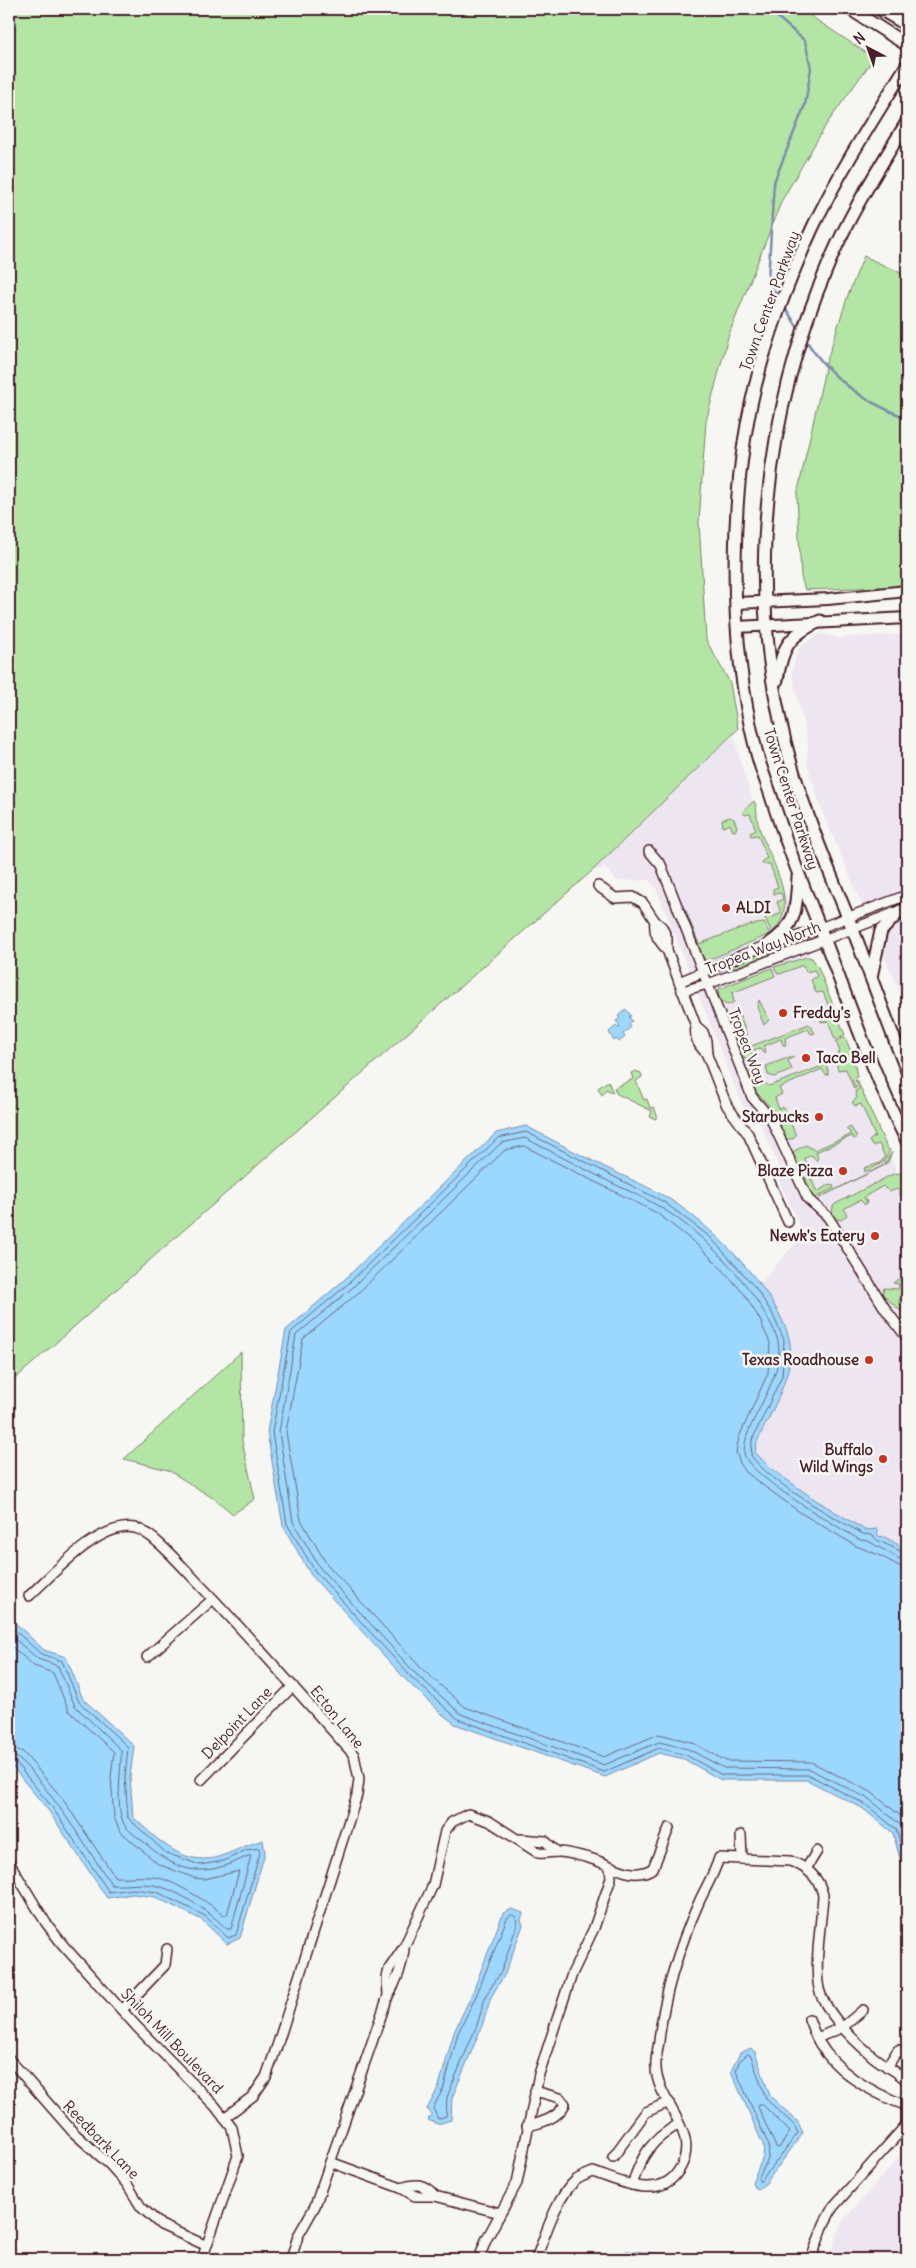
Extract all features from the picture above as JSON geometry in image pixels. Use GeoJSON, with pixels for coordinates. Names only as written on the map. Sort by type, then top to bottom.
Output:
{"type":"FeatureCollection","features":[{"type":"Feature","properties":{"kind":"main road"},"geometry":{"type":"LineString","coordinates":[[850,9],[907,45]]}},
{"type":"Feature","properties":{"kind":"main road"},"geometry":{"type":"LineString","coordinates":[[880,9],[907,25]]}},
{"type":"Feature","properties":{"kind":"main road","name":"Town Center Parkway"},"geometry":{"type":"LineString","coordinates":[[907,65],[814,225],[796,264],[771,334],[759,370],[746,434],[740,480],[735,565],[737,627],[744,693],[756,750],[784,839],[879,1081],[907,1141]]}},
{"type":"Feature","properties":{"kind":"main road","name":"Town Center Parkway"},"geometry":{"type":"LineString","coordinates":[[907,122],[849,220],[810,309],[792,365],[774,447],[766,525],[767,625],[775,692],[784,738],[806,815],[907,1071]]}},
{"type":"Feature","properties":{"kind":"main road"},"geometry":{"type":"LineString","coordinates":[[775,692],[779,664],[789,641],[797,633],[820,621]]}},
{"type":"Feature","properties":{"kind":"main road"},"geometry":{"type":"LineString","coordinates":[[769,944],[783,935],[792,921],[795,912],[798,873]]}},
{"type":"Feature","properties":{"kind":"main road"},"geometry":{"type":"LineString","coordinates":[[870,979],[882,931],[904,910]]}},
{"type":"Feature","properties":{"kind":"street"},"geometry":{"type":"LineString","coordinates":[[736,603],[907,592]]}},
{"type":"Feature","properties":{"kind":"street"},"geometry":{"type":"LineString","coordinates":[[737,627],[820,621],[907,618]]}},
{"type":"Feature","properties":{"kind":"street","name":"Tropea Way"},"geometry":{"type":"LineString","coordinates":[[650,851],[660,865],[752,1097],[771,1119],[808,1198],[828,1218],[872,1289],[907,1338]]}},
{"type":"Feature","properties":{"kind":"street"},"geometry":{"type":"LineString","coordinates":[[598,886],[615,898],[638,899],[655,922],[655,934],[666,950],[696,1026],[695,1035],[698,1044],[707,1055],[727,1107],[748,1134],[788,1222]]}},
{"type":"Feature","properties":{"kind":"street","name":"Tropea Way North"},"geometry":{"type":"LineString","coordinates":[[681,987],[708,984],[822,934],[847,917],[907,895]]}},
{"type":"Feature","properties":{"kind":"street","name":"Tropea Way North"},"geometry":{"type":"LineString","coordinates":[[681,987],[702,971],[769,944],[852,929],[904,910]]}},
{"type":"Feature","properties":{"kind":"street","name":"Ecton Lane"},"geometry":{"type":"LineString","coordinates":[[29,1596],[72,1556],[95,1539],[108,1531],[135,1528],[160,1543],[247,1633],[354,1755],[359,1778],[357,1795],[266,2077],[253,2096],[224,2118]]}},
{"type":"Feature","properties":{"kind":"street"},"geometry":{"type":"LineString","coordinates":[[147,1657],[213,1599]]}},
{"type":"Feature","properties":{"kind":"street","name":"Delpoint Lane"},"geometry":{"type":"LineString","coordinates":[[200,1780],[293,1686]]}},
{"type":"Feature","properties":{"kind":"street"},"geometry":{"type":"LineString","coordinates":[[291,2259],[298,2236],[315,2206],[388,1996],[397,1981],[402,1965],[404,1947],[433,1885],[445,1830],[452,1822],[468,1814],[489,1821],[520,1839],[538,1853],[557,1852],[588,1858],[621,1871],[647,1872],[653,1868],[669,1828]]}},
{"type":"Feature","properties":{"kind":"street"},"geometry":{"type":"LineString","coordinates":[[741,1835],[742,1859]]}},
{"type":"Feature","properties":{"kind":"street"},"geometry":{"type":"LineString","coordinates":[[806,1869],[817,1851]]}},
{"type":"Feature","properties":{"kind":"street"},"geometry":{"type":"LineString","coordinates":[[536,2259],[550,2221],[575,2180],[593,2172],[652,2188],[662,2186],[679,2171],[687,2150],[684,2134],[657,2078],[656,2067],[668,1984],[699,1901],[713,1876],[720,1858],[790,1861],[806,1869],[821,1883],[823,1895],[817,1976],[820,1994],[843,2027],[864,2049],[901,2074],[907,2081]]}},
{"type":"Feature","properties":{"kind":"street","name":"Shiloh Mill Boulevard"},"geometry":{"type":"LineString","coordinates":[[9,1862],[46,1923],[63,1945],[232,2128],[238,2156],[205,2245],[202,2259]]}},
{"type":"Feature","properties":{"kind":"street"},"geometry":{"type":"LineString","coordinates":[[479,2259],[486,2240],[517,2183],[535,2091],[572,1974],[594,1928],[612,1878],[610,1867]]}},
{"type":"Feature","properties":{"kind":"street"},"geometry":{"type":"LineString","coordinates":[[122,2010],[165,1965],[167,1949]]}},
{"type":"Feature","properties":{"kind":"street"},"geometry":{"type":"LineString","coordinates":[[818,2038],[843,2027],[863,2010]]}},
{"type":"Feature","properties":{"kind":"street"},"geometry":{"type":"LineString","coordinates":[[809,2019],[818,2038],[832,2058],[856,2081],[883,2096],[907,2106]]}},
{"type":"Feature","properties":{"kind":"street"},"geometry":{"type":"LineString","coordinates":[[888,2067],[898,2050],[907,2056]]}},
{"type":"Feature","properties":{"kind":"street","name":"Reedbark Lane"},"geometry":{"type":"LineString","coordinates":[[9,2059],[73,2132],[110,2165],[126,2184],[141,2207],[161,2225],[205,2245]]}},
{"type":"Feature","properties":{"kind":"street"},"geometry":{"type":"LineString","coordinates":[[527,2126],[542,2123],[561,2111],[565,2104],[560,2098],[535,2091]]}},
{"type":"Feature","properties":{"kind":"street"},"geometry":{"type":"LineString","coordinates":[[613,2157],[646,2112],[669,2102]]}},
{"type":"Feature","properties":{"kind":"street"},"geometry":{"type":"LineString","coordinates":[[632,2184],[639,2164],[646,2152],[663,2133],[679,2124]]}},
{"type":"Feature","properties":{"kind":"street"},"geometry":{"type":"LineString","coordinates":[[811,2259],[824,2224],[833,2207],[907,2124]]}},
{"type":"Feature","properties":{"kind":"street"},"geometry":{"type":"LineString","coordinates":[[330,2162],[401,2188],[415,2196],[435,2196],[500,2213]]}},
{"type":"Feature","properties":{"kind":"shaded area"},"geometry":{"type":"Polygon","coordinates":[[[820,634],[839,638],[907,634],[907,1009],[822,811],[807,763],[808,743],[792,673],[795,658],[801,646],[820,634]]]}},
{"type":"Feature","properties":{"kind":"shaded area"},"geometry":{"type":"Polygon","coordinates":[[[734,734],[741,765],[754,804],[756,822],[850,1061],[853,1078],[883,1145],[907,1189],[907,1550],[885,1537],[865,1530],[811,1497],[769,1467],[755,1452],[757,1442],[787,1377],[789,1339],[776,1311],[760,1284],[794,1245],[806,1238],[777,1177],[781,1172],[760,1123],[742,1104],[656,888],[649,880],[617,881],[605,868],[592,871],[734,734]]]}},
{"type":"Feature","properties":{"kind":"shaded area"},"geometry":{"type":"Polygon","coordinates":[[[907,2148],[907,2259],[828,2259],[842,2222],[907,2148]]]}},
{"type":"Feature","properties":{"kind":"green space"},"geometry":{"type":"Polygon","coordinates":[[[9,9],[800,9],[874,58],[826,125],[782,200],[728,337],[706,421],[699,522],[706,640],[730,683],[738,729],[592,871],[9,1384],[9,9]]]}},
{"type":"Feature","properties":{"kind":"green space"},"geometry":{"type":"Polygon","coordinates":[[[864,256],[907,276],[907,586],[805,590],[801,577],[797,495],[827,360],[848,295],[864,256]]]}},
{"type":"Feature","properties":{"kind":"green space"},"geometry":{"type":"Polygon","coordinates":[[[754,801],[759,827],[781,881],[784,895],[784,909],[780,921],[772,933],[764,916],[771,913],[773,917],[781,913],[777,902],[783,899],[781,893],[774,894],[773,889],[778,887],[770,864],[762,864],[762,861],[767,858],[758,835],[751,836],[750,833],[756,830],[750,814],[745,815],[742,812],[754,801]]]}},
{"type":"Feature","properties":{"kind":"green space"},"geometry":{"type":"Polygon","coordinates":[[[729,817],[734,819],[737,827],[735,831],[733,831],[730,824],[723,827],[722,820],[729,817]]]}},
{"type":"Feature","properties":{"kind":"green space"},"geometry":{"type":"Polygon","coordinates":[[[685,909],[699,944],[749,925],[764,923],[770,934],[706,961],[702,956],[685,909]]]}},
{"type":"Feature","properties":{"kind":"green space"},"geometry":{"type":"Polygon","coordinates":[[[806,939],[731,968],[731,965],[797,940],[806,939]]]}},
{"type":"Feature","properties":{"kind":"green space"},"geometry":{"type":"Polygon","coordinates":[[[807,957],[812,958],[818,967],[845,1035],[835,1039],[828,1021],[821,1022],[821,1019],[832,1015],[823,992],[816,993],[811,980],[817,976],[814,970],[806,972],[803,965],[780,974],[777,973],[774,967],[807,957]]]}},
{"type":"Feature","properties":{"kind":"green space"},"geometry":{"type":"Polygon","coordinates":[[[772,968],[775,976],[732,993],[734,1002],[727,1005],[720,1001],[718,991],[720,987],[723,989],[726,986],[772,968]]]}},
{"type":"Feature","properties":{"kind":"green space"},"geometry":{"type":"Polygon","coordinates":[[[759,1000],[769,1020],[764,1025],[757,1007],[759,1000]]]}},
{"type":"Feature","properties":{"kind":"green space"},"geometry":{"type":"Polygon","coordinates":[[[732,1013],[740,1016],[747,1035],[742,1038],[746,1048],[809,1024],[815,1033],[811,1034],[808,1029],[785,1038],[786,1045],[783,1045],[781,1039],[764,1046],[765,1054],[760,1048],[751,1051],[753,1058],[747,1060],[742,1057],[728,1022],[728,1018],[732,1013]]]}},
{"type":"Feature","properties":{"kind":"green space"},"geometry":{"type":"Polygon","coordinates":[[[845,1037],[854,1059],[857,1077],[852,1079],[856,1088],[854,1089],[846,1069],[838,1070],[834,1056],[840,1052],[836,1041],[845,1037]]]}},
{"type":"Feature","properties":{"kind":"green space"},"geometry":{"type":"Polygon","coordinates":[[[793,1056],[788,1060],[792,1070],[774,1077],[768,1075],[766,1066],[793,1056]]]}},
{"type":"Feature","properties":{"kind":"green space"},"geometry":{"type":"Polygon","coordinates":[[[825,1065],[828,1069],[828,1075],[822,1069],[779,1088],[782,1094],[775,1098],[779,1109],[783,1107],[796,1135],[793,1139],[787,1139],[775,1113],[754,1089],[750,1078],[751,1071],[755,1068],[760,1073],[757,1078],[769,1086],[825,1065]]]}},
{"type":"Feature","properties":{"kind":"green space"},"geometry":{"type":"Polygon","coordinates":[[[636,1071],[641,1073],[642,1077],[636,1081],[644,1100],[647,1099],[650,1108],[654,1107],[657,1115],[656,1119],[650,1117],[652,1111],[617,1094],[614,1088],[633,1079],[631,1073],[636,1071]]]}},
{"type":"Feature","properties":{"kind":"green space"},"geometry":{"type":"Polygon","coordinates":[[[855,1080],[857,1080],[887,1148],[890,1150],[884,1162],[865,1172],[864,1168],[880,1163],[885,1157],[879,1144],[872,1146],[869,1141],[875,1136],[861,1104],[855,1106],[852,1102],[857,1098],[855,1091],[859,1089],[855,1080]]]}},
{"type":"Feature","properties":{"kind":"green space"},"geometry":{"type":"Polygon","coordinates":[[[608,1081],[613,1093],[606,1089],[602,1095],[598,1088],[608,1081]]]}},
{"type":"Feature","properties":{"kind":"green space"},"geometry":{"type":"Polygon","coordinates":[[[850,1126],[857,1137],[854,1139],[852,1136],[816,1152],[818,1158],[816,1161],[812,1155],[805,1158],[807,1164],[803,1167],[797,1164],[793,1154],[796,1150],[806,1145],[814,1150],[848,1136],[851,1133],[846,1129],[850,1126]]]}},
{"type":"Feature","properties":{"kind":"green space"},"geometry":{"type":"Polygon","coordinates":[[[892,1152],[888,1162],[883,1166],[819,1198],[884,1165],[892,1152]]]}},
{"type":"Feature","properties":{"kind":"green space"},"geometry":{"type":"Polygon","coordinates":[[[893,1174],[907,1175],[907,1206],[897,1189],[889,1192],[883,1186],[864,1197],[867,1202],[865,1205],[860,1200],[844,1209],[847,1215],[841,1220],[836,1219],[832,1214],[833,1206],[837,1203],[893,1174]]]}},
{"type":"Feature","properties":{"kind":"green space"},"geometry":{"type":"Polygon","coordinates":[[[807,1176],[810,1176],[817,1192],[830,1184],[834,1188],[815,1198],[805,1182],[807,1176]]]}},
{"type":"Feature","properties":{"kind":"green space"},"geometry":{"type":"Polygon","coordinates":[[[899,1279],[904,1284],[907,1282],[907,1293],[898,1301],[907,1313],[907,1321],[901,1311],[882,1294],[884,1288],[898,1289],[899,1284],[893,1283],[899,1279]]]}},
{"type":"Feature","properties":{"kind":"green space"},"geometry":{"type":"Polygon","coordinates":[[[241,1352],[242,1441],[255,1499],[233,1514],[216,1500],[168,1470],[124,1459],[241,1352]]]}},
{"type":"Feature","properties":{"kind":"water"},"geometry":{"type":"Polygon","coordinates":[[[626,1009],[631,1016],[629,1017],[632,1021],[629,1024],[631,1027],[623,1034],[625,1037],[619,1042],[616,1039],[614,1041],[609,1032],[616,1026],[618,1028],[620,1026],[616,1021],[620,1018],[618,1016],[626,1009]]]}},
{"type":"Feature","properties":{"kind":"water"},"geometry":{"type":"Polygon","coordinates":[[[526,1126],[666,1197],[701,1223],[738,1258],[770,1299],[782,1319],[789,1338],[790,1351],[786,1378],[757,1442],[755,1452],[769,1467],[811,1497],[865,1530],[877,1529],[878,1536],[885,1537],[907,1550],[907,1953],[904,1949],[902,1866],[893,1833],[862,1808],[807,1780],[721,1780],[684,1759],[659,1753],[605,1777],[455,1724],[407,1681],[311,1575],[283,1526],[267,1432],[286,1330],[344,1280],[496,1133],[526,1126]]]}},
{"type":"Feature","properties":{"kind":"water"},"geometry":{"type":"Polygon","coordinates":[[[9,1617],[44,1650],[66,1657],[83,1699],[134,1746],[130,1777],[133,1817],[152,1835],[185,1856],[197,1859],[210,1859],[224,1855],[263,1840],[265,1853],[240,1938],[227,1944],[202,1920],[155,1897],[133,1894],[107,1898],[48,1810],[9,1763],[9,1617]]]}},
{"type":"Feature","properties":{"kind":"water"},"geometry":{"type":"Polygon","coordinates":[[[512,1909],[523,1913],[521,1920],[523,1925],[505,1974],[491,1997],[482,2026],[452,2098],[451,2120],[438,2124],[428,2120],[431,2115],[427,2109],[439,2086],[454,2032],[472,1994],[503,1913],[512,1909]]]}},
{"type":"Feature","properties":{"kind":"water"},"geometry":{"type":"Polygon","coordinates":[[[751,2048],[755,2052],[770,2096],[798,2122],[803,2133],[766,2183],[758,2189],[753,2186],[752,2182],[763,2157],[764,2147],[731,2071],[740,2053],[751,2048]]]}},
{"type":"Feature","properties":{"kind":"water"},"geometry":{"type":"Polygon","coordinates":[[[627,2251],[686,2255],[694,2253],[698,2254],[700,2259],[609,2259],[627,2251]]]}},
{"type":"Feature","properties":{"kind":"waterway"},"geometry":{"type":"LineString","coordinates":[[768,9],[805,41],[811,68],[805,105],[774,182],[768,281],[779,299]]}},
{"type":"Feature","properties":{"kind":"waterway"},"geometry":{"type":"LineString","coordinates":[[784,306],[800,331]]}},
{"type":"Feature","properties":{"kind":"waterway"},"geometry":{"type":"LineString","coordinates":[[805,339],[825,365],[849,387],[877,405],[907,418]]}},
{"type":"Feature","properties":{"kind":"place","name":"ALDI"},"geometry":{"type":"Point","coordinates":[726,908]}},
{"type":"Feature","properties":{"kind":"place","name":"Freddy's"},"geometry":{"type":"Point","coordinates":[783,1013]}},
{"type":"Feature","properties":{"kind":"place","name":"Taco Bell"},"geometry":{"type":"Point","coordinates":[806,1058]}},
{"type":"Feature","properties":{"kind":"place","name":"Starbucks"},"geometry":{"type":"Point","coordinates":[819,1117]}},
{"type":"Feature","properties":{"kind":"place","name":"Blaze Pizza"},"geometry":{"type":"Point","coordinates":[843,1171]}},
{"type":"Feature","properties":{"kind":"place","name":"Newk's Eatery"},"geometry":{"type":"Point","coordinates":[875,1236]}},
{"type":"Feature","properties":{"kind":"place","name":"Texas Roadhouse"},"geometry":{"type":"Point","coordinates":[869,1360]}},
{"type":"Feature","properties":{"kind":"place","name":"Buffalo Wild Wings"},"geometry":{"type":"Point","coordinates":[883,1459]}}]}
